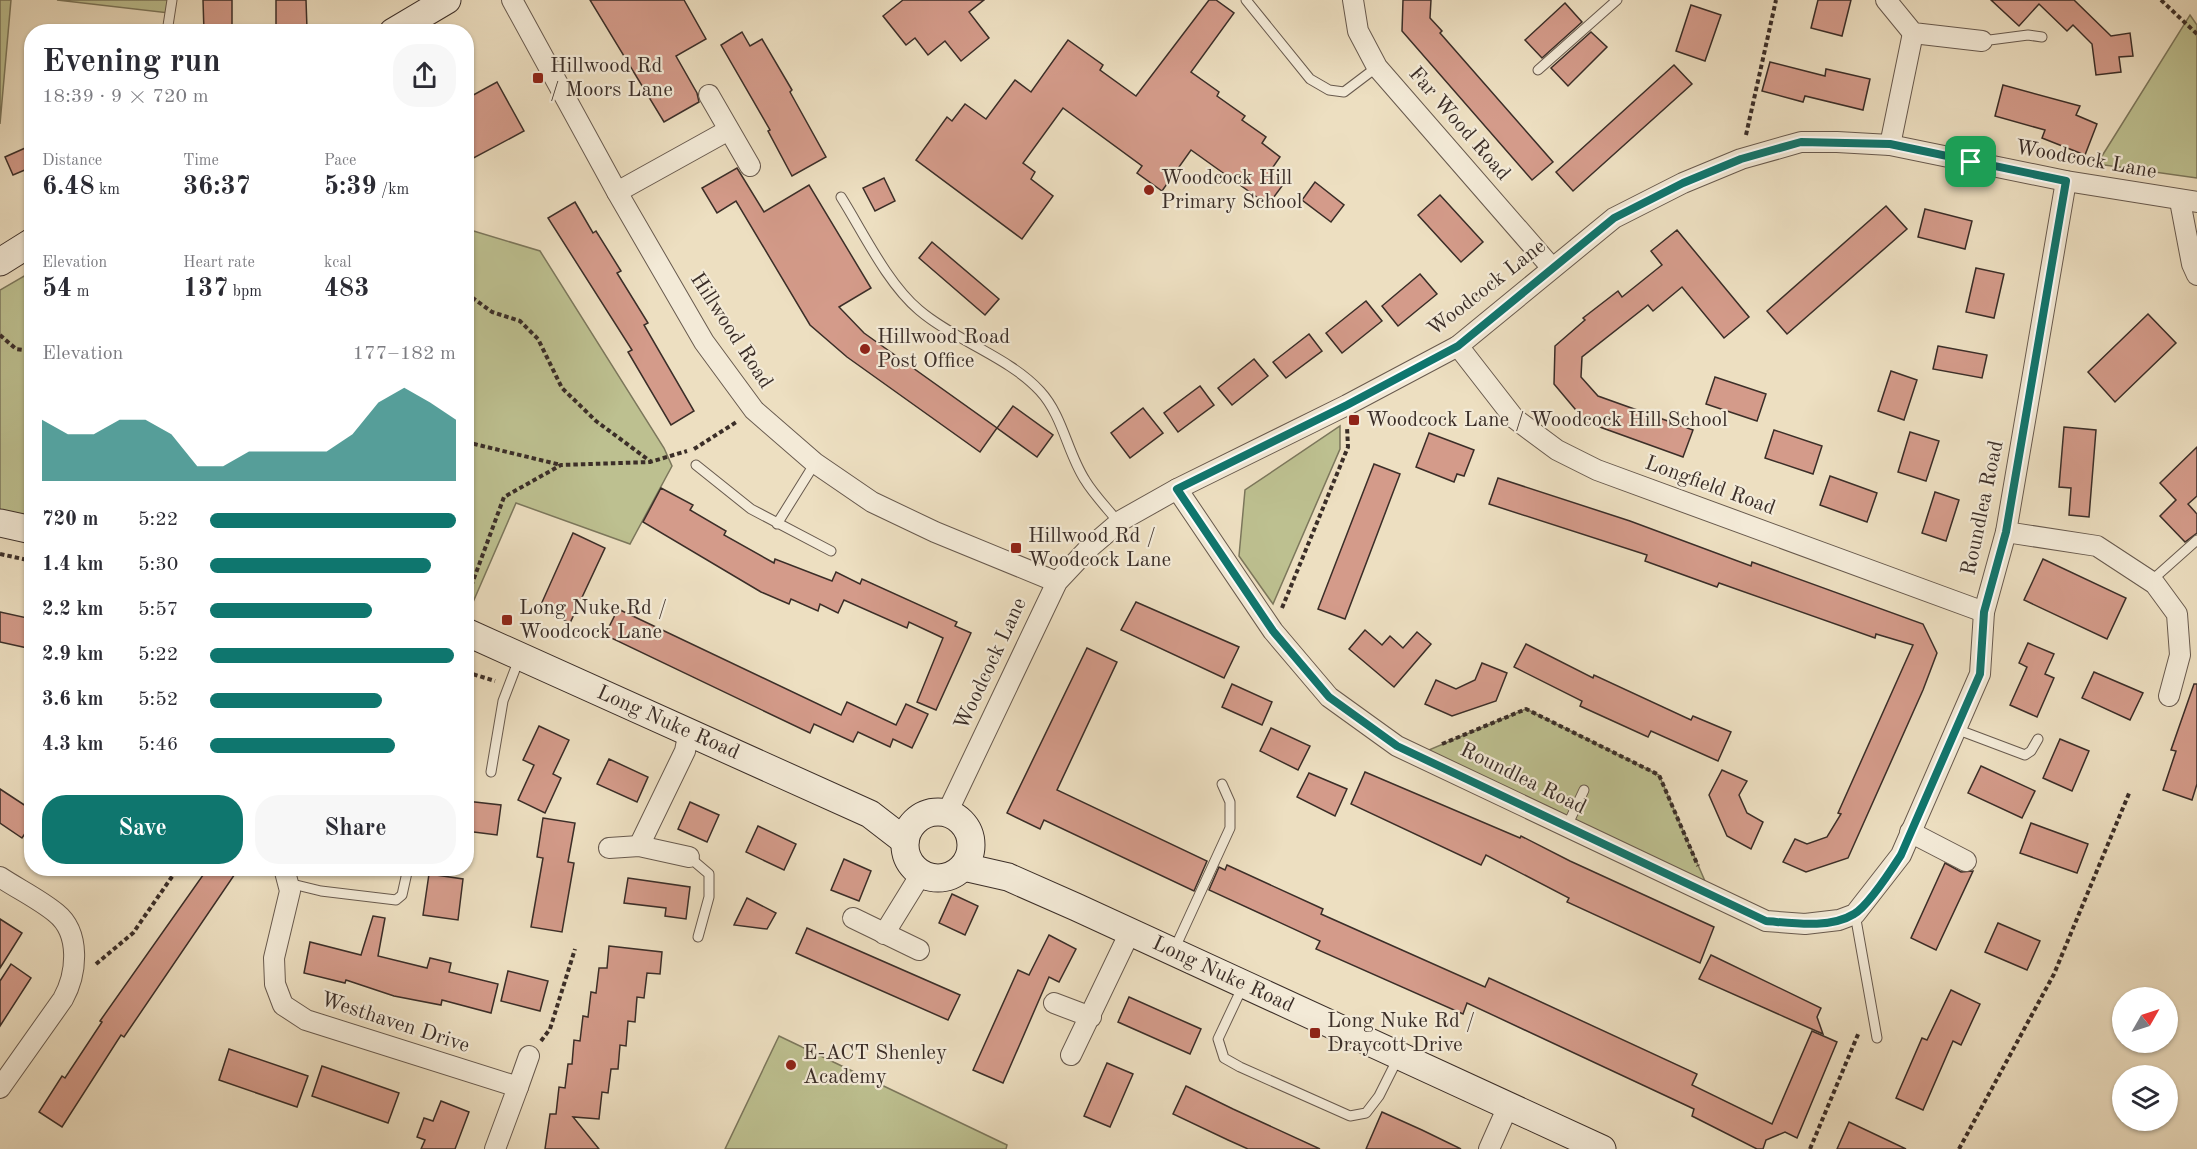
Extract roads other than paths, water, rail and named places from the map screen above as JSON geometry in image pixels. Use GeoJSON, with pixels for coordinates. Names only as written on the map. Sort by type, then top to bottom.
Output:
{"type":"FeatureCollection","features":[{"type":"Feature","properties":{"kind":"street"},"geometry":{"type":"LineString","coordinates":[[402,24],[419,8],[447,0]]}},
{"type":"Feature","properties":{"kind":"street","name":"Hillwood Road"},"geometry":{"type":"LineString","coordinates":[[512,0],[617,192],[704,342],[754,410],[815,463],[872,502],[935,532],[1057,582]]}},
{"type":"Feature","properties":{"kind":"street","name":"Far Wood Road"},"geometry":{"type":"LineString","coordinates":[[1353,0],[1358,31],[1377,67],[1552,268]]}},
{"type":"Feature","properties":{"kind":"street"},"geometry":{"type":"LineString","coordinates":[[1886,0],[1913,33],[1982,41]]}},
{"type":"Feature","properties":{"kind":"street"},"geometry":{"type":"LineString","coordinates":[[1890,144],[1913,33]]}},
{"type":"Feature","properties":{"kind":"street"},"geometry":{"type":"LineString","coordinates":[[709,95],[750,166]]}},
{"type":"Feature","properties":{"kind":"street"},"geometry":{"type":"LineString","coordinates":[[617,192],[728,131]]}},
{"type":"Feature","properties":{"kind":"street","name":"Woodcock Lane"},"geometry":{"type":"LineString","coordinates":[[947,813],[1057,582],[1088,549],[1119,523],[1177,489],[1347,405],[1458,346],[1614,218],[1683,183],[1741,159],[1801,142],[1890,144],[2066,181],[2188,202]]}},
{"type":"Feature","properties":{"kind":"street","name":"Roundlea Road"},"geometry":{"type":"LineString","coordinates":[[1177,489],[1273,631],[1329,697],[1397,746],[1766,921],[1805,924],[1839,920],[1856,914],[1901,855],[1980,674],[1984,612],[2006,532],[2066,181]]}},
{"type":"Feature","properties":{"kind":"street"},"geometry":{"type":"LineString","coordinates":[[2188,202],[2192,264],[2197,275]]}},
{"type":"Feature","properties":{"kind":"street","name":"Longfield Road"},"geometry":{"type":"LineString","coordinates":[[1458,346],[1514,418],[1557,450],[1597,470],[1984,612]]}},
{"type":"Feature","properties":{"kind":"street"},"geometry":{"type":"LineString","coordinates":[[0,523],[24,528]]}},
{"type":"Feature","properties":{"kind":"street"},"geometry":{"type":"LineString","coordinates":[[2006,532],[2097,546],[2151,582],[2177,614],[2180,655],[2169,696]]}},
{"type":"Feature","properties":{"kind":"street","name":"Long Nuke Road"},"geometry":{"type":"LineString","coordinates":[[474,636],[911,830],[909,862],[921,874]]}},
{"type":"Feature","properties":{"kind":"street"},"geometry":{"type":"LineString","coordinates":[[639,846],[686,751],[689,731]]}},
{"type":"Feature","properties":{"kind":"street"},"geometry":{"type":"LineString","coordinates":[[911,830],[937,811],[947,813]]}},
{"type":"Feature","properties":{"kind":"street","name":"Long Nuke Road"},"geometry":{"type":"LineString","coordinates":[[947,813],[964,824],[968,855],[1008,877],[1509,1104],[1602,1149]]}},
{"type":"Feature","properties":{"kind":"street"},"geometry":{"type":"LineString","coordinates":[[1910,832],[1966,861]]}},
{"type":"Feature","properties":{"kind":"street"},"geometry":{"type":"LineString","coordinates":[[609,848],[639,846],[689,857]]}},
{"type":"Feature","properties":{"kind":"street"},"geometry":{"type":"LineString","coordinates":[[884,934],[921,874],[940,879],[957,873],[968,855]]}},
{"type":"Feature","properties":{"kind":"street","name":"Westhaven Drive"},"geometry":{"type":"LineString","coordinates":[[286,876],[290,891],[284,925],[274,958],[275,984],[283,1005],[306,1020],[518,1087]]}},
{"type":"Feature","properties":{"kind":"street"},"geometry":{"type":"LineString","coordinates":[[0,878],[57,914],[68,929],[76,963],[70,986],[0,1088]]}},
{"type":"Feature","properties":{"kind":"street"},"geometry":{"type":"LineString","coordinates":[[853,918],[919,950]]}},
{"type":"Feature","properties":{"kind":"street"},"geometry":{"type":"LineString","coordinates":[[1071,1055],[1130,932]]}},
{"type":"Feature","properties":{"kind":"street"},"geometry":{"type":"LineString","coordinates":[[1054,1003],[1091,1017]]}},
{"type":"Feature","properties":{"kind":"street"},"geometry":{"type":"LineString","coordinates":[[495,1149],[529,1056]]}},
{"type":"Feature","properties":{"kind":"street"},"geometry":{"type":"LineString","coordinates":[[1489,1149],[1509,1104]]}},
{"type":"Feature","properties":{"kind":"lane"},"geometry":{"type":"LineString","coordinates":[[168,24],[172,0]]}},
{"type":"Feature","properties":{"kind":"lane"},"geometry":{"type":"LineString","coordinates":[[1246,0],[1311,79],[1329,90],[1344,92],[1377,67]]}},
{"type":"Feature","properties":{"kind":"lane"},"geometry":{"type":"LineString","coordinates":[[1538,70],[1617,0]]}},
{"type":"Feature","properties":{"kind":"lane"},"geometry":{"type":"LineString","coordinates":[[1982,41],[2028,35],[2042,37]]}},
{"type":"Feature","properties":{"kind":"lane"},"geometry":{"type":"LineString","coordinates":[[841,197],[895,283],[917,308],[937,324],[1015,371],[1040,391],[1055,414],[1084,480],[1119,523]]}},
{"type":"Feature","properties":{"kind":"lane"},"geometry":{"type":"LineString","coordinates":[[777,524],[815,463]]}},
{"type":"Feature","properties":{"kind":"lane"},"geometry":{"type":"LineString","coordinates":[[696,465],[733,497],[777,524],[831,551]]}},
{"type":"Feature","properties":{"kind":"lane"},"geometry":{"type":"LineString","coordinates":[[2151,582],[2197,540]]}},
{"type":"Feature","properties":{"kind":"lane"},"geometry":{"type":"LineString","coordinates":[[491,772],[503,701],[520,656]]}},
{"type":"Feature","properties":{"kind":"lane"},"geometry":{"type":"LineString","coordinates":[[1956,729],[2025,755],[2031,751],[2038,739]]}},
{"type":"Feature","properties":{"kind":"lane"},"geometry":{"type":"LineString","coordinates":[[1173,952],[1230,828],[1230,802],[1222,784]]}},
{"type":"Feature","properties":{"kind":"lane"},"geometry":{"type":"LineString","coordinates":[[1567,826],[1584,790]]}},
{"type":"Feature","properties":{"kind":"lane"},"geometry":{"type":"LineString","coordinates":[[689,857],[709,874],[709,897],[698,937]]}},
{"type":"Feature","properties":{"kind":"lane"},"geometry":{"type":"LineString","coordinates":[[286,876],[321,891],[396,900],[402,895],[406,876]]}},
{"type":"Feature","properties":{"kind":"lane"},"geometry":{"type":"LineString","coordinates":[[1856,914],[1877,1038]]}},
{"type":"Feature","properties":{"kind":"lane"},"geometry":{"type":"LineString","coordinates":[[1243,985],[1218,1039],[1224,1058],[1240,1067],[1350,1116],[1366,1113],[1379,1095],[1399,1056]]}},
{"type":"Feature","properties":{"kind":"place","name":"Hillwood Rd / Moors Lane"},"geometry":{"type":"Point","coordinates":[538,78]}},
{"type":"Feature","properties":{"kind":"place","name":"Woodcock Hill Primary School"},"geometry":{"type":"Point","coordinates":[1149,190]}},
{"type":"Feature","properties":{"kind":"place","name":"Hillwood Road Post Office"},"geometry":{"type":"Point","coordinates":[865,349]}},
{"type":"Feature","properties":{"kind":"place","name":"Woodcock Lane / Woodcock Hill School"},"geometry":{"type":"Point","coordinates":[1354,420]}},
{"type":"Feature","properties":{"kind":"place","name":"Hillwood Rd / Woodcock Lane"},"geometry":{"type":"Point","coordinates":[1016,548]}},
{"type":"Feature","properties":{"kind":"place","name":"Long Nuke Rd / Woodcock Lane"},"geometry":{"type":"Point","coordinates":[507,620]}},
{"type":"Feature","properties":{"kind":"place","name":"Long Nuke Rd / Draycott Drive"},"geometry":{"type":"Point","coordinates":[1315,1033]}},
{"type":"Feature","properties":{"kind":"place","name":"E-ACT Shenley Academy"},"geometry":{"type":"Point","coordinates":[791,1065]}}]}
